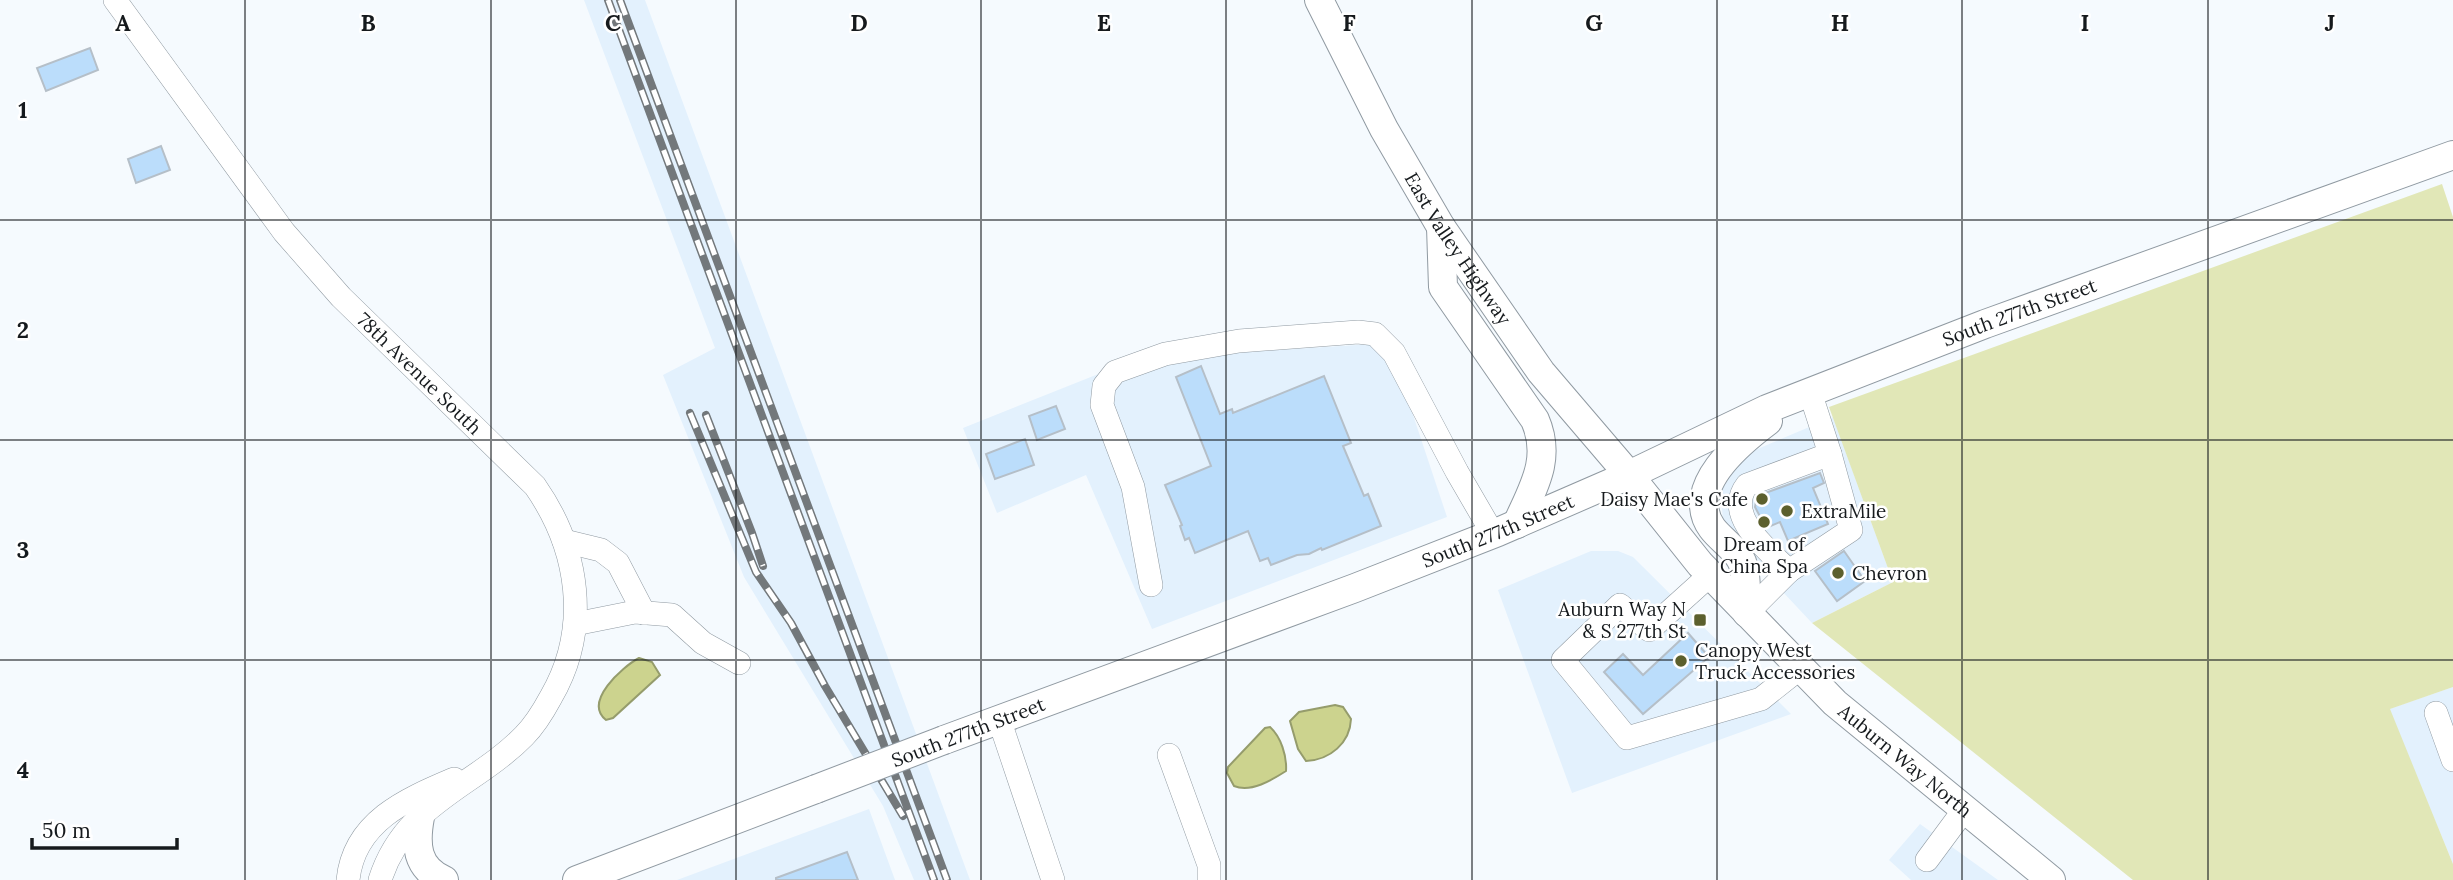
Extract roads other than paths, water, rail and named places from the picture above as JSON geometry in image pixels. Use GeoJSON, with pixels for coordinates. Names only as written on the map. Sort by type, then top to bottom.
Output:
{"type":"FeatureCollection","features":[{"type":"Feature","properties":{"kind":"main road","name":"East Valley Highway"},"geometry":{"type":"LineString","coordinates":[[1319,0],[1384,130],[1441,227],[1541,372],[1629,475]]}},
{"type":"Feature","properties":{"kind":"main road","name":"South 277th Street"},"geometry":{"type":"LineString","coordinates":[[577,880],[1505,529],[1629,475],[1767,409],[1985,324],[2453,155]]}},
{"type":"Feature","properties":{"kind":"main road"},"geometry":{"type":"LineString","coordinates":[[1441,227],[1443,287],[1535,420],[1541,433],[1542,461],[1505,529]]}},
{"type":"Feature","properties":{"kind":"main road"},"geometry":{"type":"LineString","coordinates":[[1747,613],[1742,561],[1710,527],[1703,507],[1705,492],[1721,464],[1742,441],[1806,394]]}},
{"type":"Feature","properties":{"kind":"main road","name":"Auburn Way North"},"geometry":{"type":"LineString","coordinates":[[1629,475],[1710,575],[1835,703],[2044,878]]}},
{"type":"Feature","properties":{"kind":"main road"},"geometry":{"type":"LineString","coordinates":[[420,817],[416,835],[419,856],[425,867],[444,880]]}},
{"type":"Feature","properties":{"kind":"street","name":"78th Avenue South"},"geometry":{"type":"LineString","coordinates":[[115,0],[284,232],[341,297],[535,486],[551,509],[564,541],[574,576],[576,624],[571,651],[560,682],[526,735],[451,790],[420,817],[394,847],[380,880]]}},
{"type":"Feature","properties":{"kind":"street"},"geometry":{"type":"LineString","coordinates":[[1151,585],[1133,487],[1102,405],[1104,386],[1115,372],[1136,362],[1239,341],[1358,332],[1375,334],[1394,352],[1457,472],[1505,529]]}},
{"type":"Feature","properties":{"kind":"street"},"geometry":{"type":"LineString","coordinates":[[1747,613],[1789,571],[1851,530],[1830,454],[1806,394]]}},
{"type":"Feature","properties":{"kind":"street"},"geometry":{"type":"LineString","coordinates":[[1789,571],[1746,523],[1739,501],[1742,492],[1747,485],[1830,454]]}},
{"type":"Feature","properties":{"kind":"street"},"geometry":{"type":"LineString","coordinates":[[564,541],[601,550],[618,564],[645,613]]}},
{"type":"Feature","properties":{"kind":"street"},"geometry":{"type":"LineString","coordinates":[[1710,575],[1649,630],[1620,605],[1563,660],[1627,738],[1761,699],[1800,668]]}},
{"type":"Feature","properties":{"kind":"street"},"geometry":{"type":"LineString","coordinates":[[576,624],[635,612],[672,615],[703,643],[739,663]]}},
{"type":"Feature","properties":{"kind":"street"},"geometry":{"type":"LineString","coordinates":[[2436,713],[2453,760]]}},
{"type":"Feature","properties":{"kind":"street"},"geometry":{"type":"LineString","coordinates":[[999,719],[1053,880]]}},
{"type":"Feature","properties":{"kind":"street"},"geometry":{"type":"LineString","coordinates":[[1169,755],[1209,865],[1209,880]]}},
{"type":"Feature","properties":{"kind":"street","name":"78th Avenue South"},"geometry":{"type":"LineString","coordinates":[[348,880],[355,855],[367,832],[384,814],[412,796],[486,766]]}},
{"type":"Feature","properties":{"kind":"street"},"geometry":{"type":"LineString","coordinates":[[1927,860],[1964,810]]}},
{"type":"Feature","properties":{"kind":"railway"},"geometry":{"type":"LineString","coordinates":[[608,0],[934,880]]}},
{"type":"Feature","properties":{"kind":"railway"},"geometry":{"type":"LineString","coordinates":[[620,0],[947,880]]}},
{"type":"Feature","properties":{"kind":"railway"},"geometry":{"type":"LineString","coordinates":[[690,413],[756,572],[791,623],[825,686],[903,816]]}},
{"type":"Feature","properties":{"kind":"railway"},"geometry":{"type":"LineString","coordinates":[[706,415],[763,566]]}},
{"type":"Feature","properties":{"kind":"place","name":"Daisy Mae's Cafe"},"geometry":{"type":"Point","coordinates":[1762,499]}},
{"type":"Feature","properties":{"kind":"place","name":"ExtraMile"},"geometry":{"type":"Point","coordinates":[1787,511]}},
{"type":"Feature","properties":{"kind":"place","name":"Dream of China Spa"},"geometry":{"type":"Point","coordinates":[1764,522]}},
{"type":"Feature","properties":{"kind":"place","name":"Chevron"},"geometry":{"type":"Point","coordinates":[1838,573]}},
{"type":"Feature","properties":{"kind":"place","name":"Auburn Way N & S 277th St"},"geometry":{"type":"Point","coordinates":[1700,620]}},
{"type":"Feature","properties":{"kind":"place","name":"Canopy West Truck Accessories"},"geometry":{"type":"Point","coordinates":[1681,661]}}]}
